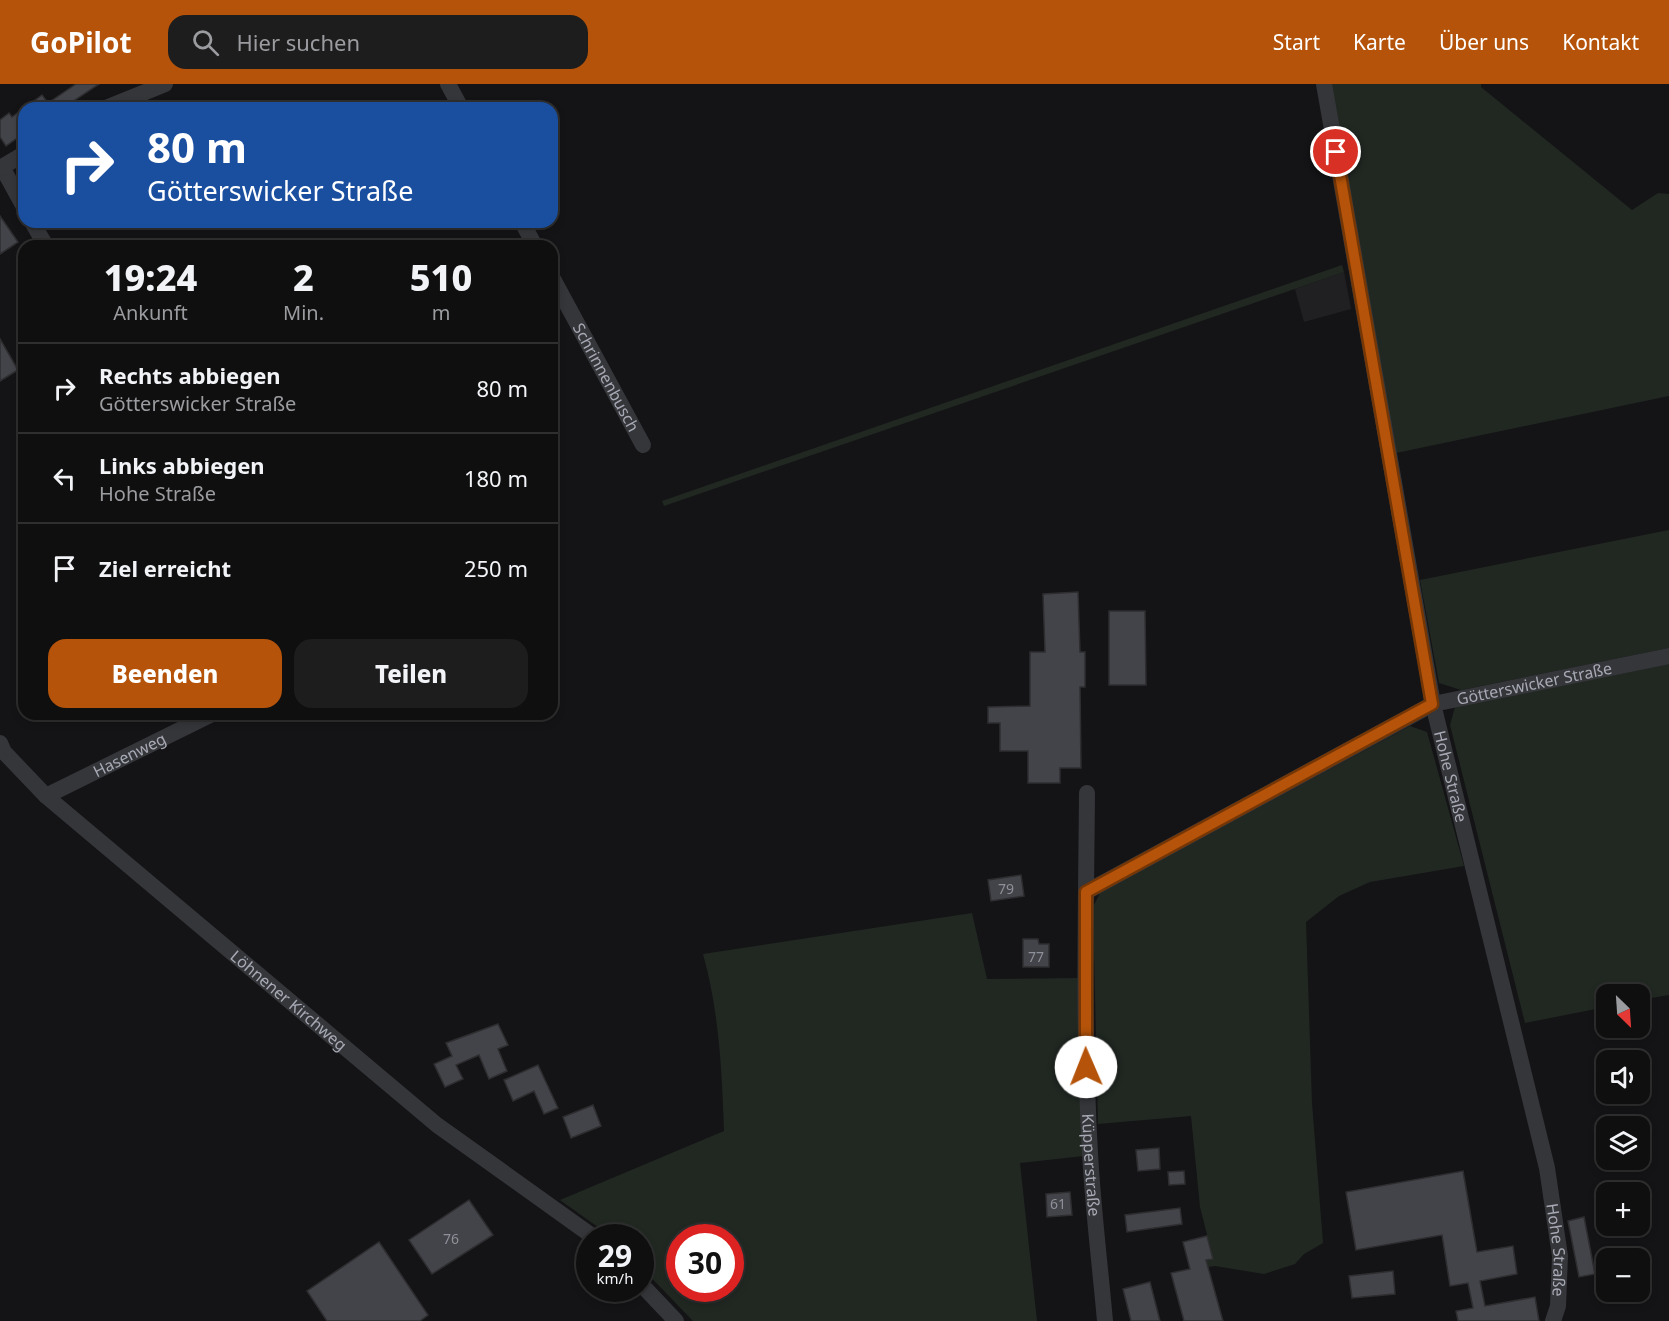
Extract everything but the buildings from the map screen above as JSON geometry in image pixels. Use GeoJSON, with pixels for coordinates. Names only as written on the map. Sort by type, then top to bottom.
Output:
{"type":"FeatureCollection","features":[{"type":"Feature","properties":{"kind":"street"},"geometry":{"type":"LineString","coordinates":[[121,102],[165,84]]}},
{"type":"Feature","properties":{"kind":"street"},"geometry":{"type":"LineString","coordinates":[[448,84],[458,102]]}},
{"type":"Feature","properties":{"kind":"street","name":"Hohe Straße"},"geometry":{"type":"LineString","coordinates":[[1324,84],[1432,704],[1547,1168],[1560,1256],[1558,1306],[1553,1321]]}},
{"type":"Feature","properties":{"kind":"street"},"geometry":{"type":"LineString","coordinates":[[18,157],[1,167],[18,197]]}},
{"type":"Feature","properties":{"kind":"street","name":"Schrinnenbusch"},"geometry":{"type":"LineString","coordinates":[[558,288],[643,445]]}},
{"type":"Feature","properties":{"kind":"street","name":"Götterswicker Straße"},"geometry":{"type":"LineString","coordinates":[[1086,892],[1432,704],[1669,656]]}},
{"type":"Feature","properties":{"kind":"street","name":"Hasenweg"},"geometry":{"type":"LineString","coordinates":[[46,796],[200,720]]}},
{"type":"Feature","properties":{"kind":"street","name":"Löhnener Kirchweg"},"geometry":{"type":"LineString","coordinates":[[0,743],[4,752],[46,796],[437,1125],[576,1224]]}},
{"type":"Feature","properties":{"kind":"street","name":"Küpperstraße"},"geometry":{"type":"LineString","coordinates":[[1087,793],[1084,978],[1089,1125],[1105,1321]]}},
{"type":"Feature","properties":{"kind":"street"},"geometry":{"type":"LineString","coordinates":[[654,1298],[676,1321]]}},
{"type":"Feature","properties":{"kind":"shaded area"},"geometry":{"type":"Polygon","coordinates":[[[1330,84],[1481,84],[1481,87],[1632,210],[1658,193],[1669,194],[1669,396],[1396,453],[1330,84]]]}},
{"type":"Feature","properties":{"kind":"shaded area"},"geometry":{"type":"Polygon","coordinates":[[[1342,265],[1344,272],[664,506],[662,501],[1342,265]]]}},
{"type":"Feature","properties":{"kind":"shaded area"},"geometry":{"type":"Polygon","coordinates":[[[1344,272],[1351,309],[1304,322],[1295,289],[1344,272]]]}},
{"type":"Feature","properties":{"kind":"shaded area"},"geometry":{"type":"Polygon","coordinates":[[[1669,530],[1669,648],[1461,690],[1439,683],[1420,580],[1669,530]]]}},
{"type":"Feature","properties":{"kind":"shaded area"},"geometry":{"type":"Polygon","coordinates":[[[1669,664],[1669,995],[1650,998],[1650,984],[1596,984],[1596,1009],[1525,1023],[1450,725],[1455,707],[1669,664]]]}},
{"type":"Feature","properties":{"kind":"shaded area"},"geometry":{"type":"Polygon","coordinates":[[[1410,726],[1427,732],[1464,866],[1370,882],[1339,896],[1306,922],[1312,1103],[1323,1243],[1304,1254],[1295,1264],[1264,1274],[1215,1266],[1208,1267],[1206,1260],[1213,1258],[1200,1207],[1191,1116],[1098,1124],[1093,907],[1100,893],[1410,726]]]}},
{"type":"Feature","properties":{"kind":"shaded area"},"geometry":{"type":"Polygon","coordinates":[[[972,913],[987,979],[1080,978],[1084,1156],[1020,1163],[1037,1321],[693,1321],[675,1302],[744,1302],[744,1224],[666,1224],[666,1293],[654,1280],[654,1224],[594,1224],[560,1200],[724,1131],[721,1064],[713,997],[703,954],[972,913]]]}},
{"type":"Feature","properties":{"kind":"route"},"geometry":{"type":"LineString","coordinates":[[1086,1067],[1084,978],[1086,892],[1432,704],[1336,152]]}}]}
